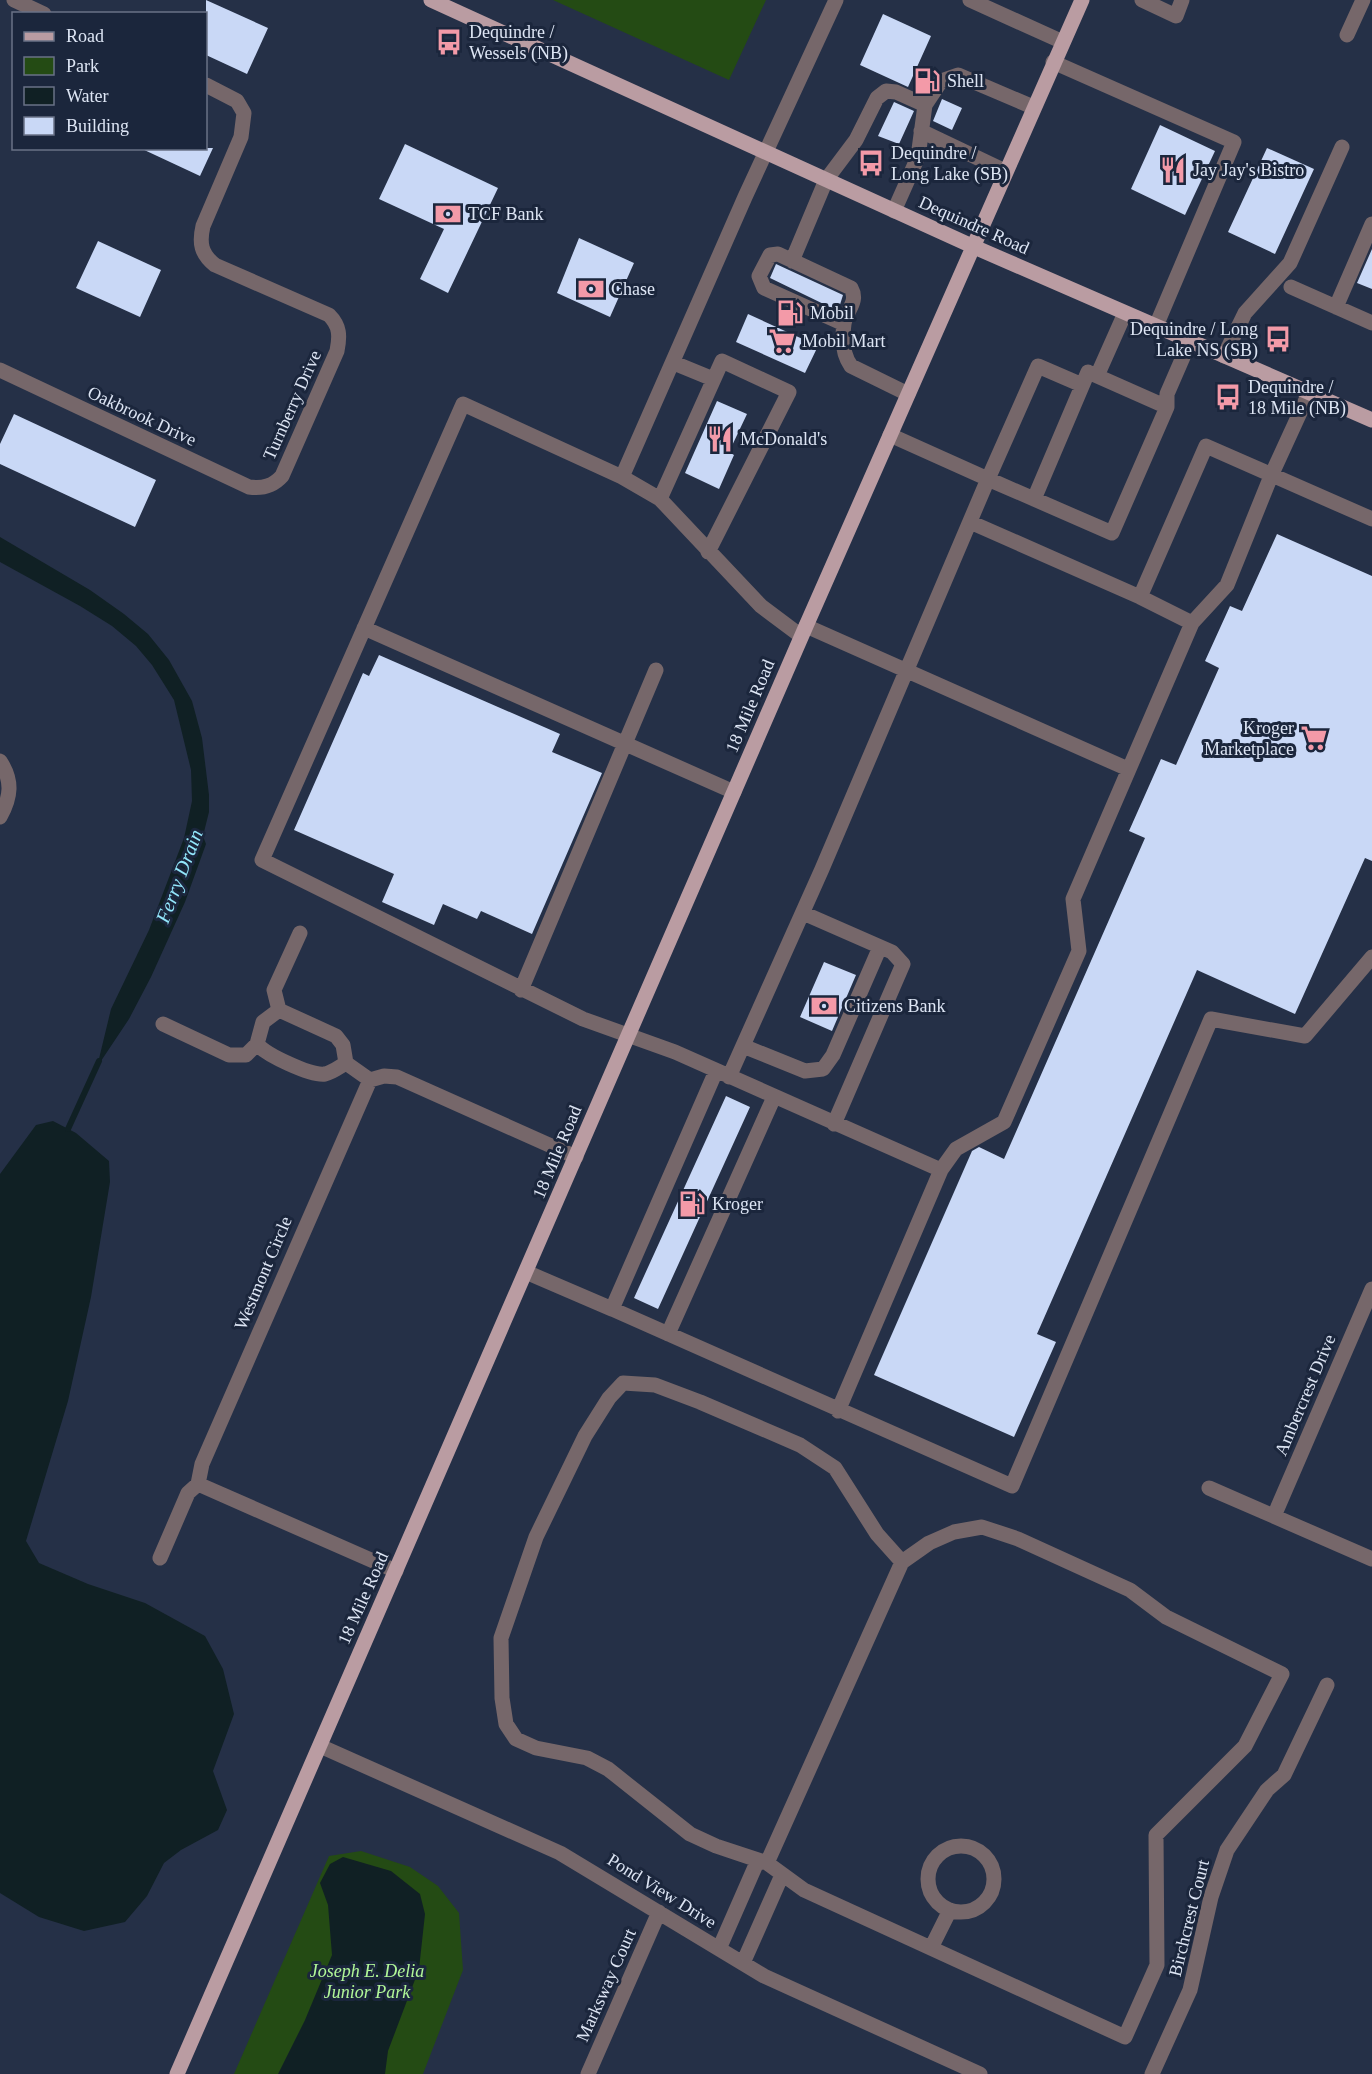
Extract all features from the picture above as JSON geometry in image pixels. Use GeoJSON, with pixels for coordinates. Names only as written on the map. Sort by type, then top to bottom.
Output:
{"type":"FeatureCollection","features":[{"type":"Feature","properties":{"kind":"main road","name":"Dequindre Road"},"geometry":{"type":"LineString","coordinates":[[431,0],[972,246],[1372,420]]}},
{"type":"Feature","properties":{"kind":"main road","name":"18 Mile Road"},"geometry":{"type":"LineString","coordinates":[[177,2074],[803,631],[1082,0]]}},
{"type":"Feature","properties":{"kind":"street"},"geometry":{"type":"LineString","coordinates":[[14,0],[40,12]]}},
{"type":"Feature","properties":{"kind":"street"},"geometry":{"type":"LineString","coordinates":[[622,477],[765,152],[836,0]]}},
{"type":"Feature","properties":{"kind":"street"},"geometry":{"type":"LineString","coordinates":[[970,0],[1063,42]]}},
{"type":"Feature","properties":{"kind":"street"},"geometry":{"type":"LineString","coordinates":[[1142,0],[1176,16],[1182,0]]}},
{"type":"Feature","properties":{"kind":"street"},"geometry":{"type":"LineString","coordinates":[[1347,35],[1363,0]]}},
{"type":"Feature","properties":{"kind":"street"},"geometry":{"type":"LineString","coordinates":[[1053,62],[1234,142],[1156,326]]}},
{"type":"Feature","properties":{"kind":"street"},"geometry":{"type":"LineString","coordinates":[[894,211],[918,157],[925,105],[941,81],[958,75],[1033,107]]}},
{"type":"Feature","properties":{"kind":"street","name":"Turnberry Drive"},"geometry":{"type":"LineString","coordinates":[[207,86],[237,101],[244,113],[241,137],[203,226],[200,238],[206,258],[215,265],[328,315],[336,322],[339,331],[337,351],[282,476],[269,486]]}},
{"type":"Feature","properties":{"kind":"street"},"geometry":{"type":"LineString","coordinates":[[792,261],[826,180],[856,140],[877,98],[885,91],[896,92],[925,105]]}},
{"type":"Feature","properties":{"kind":"street"},"geometry":{"type":"LineString","coordinates":[[921,131],[1005,171]]}},
{"type":"Feature","properties":{"kind":"street"},"geometry":{"type":"LineString","coordinates":[[1224,356],[1245,313],[1290,262],[1342,147]]}},
{"type":"Feature","properties":{"kind":"street"},"geometry":{"type":"LineString","coordinates":[[1336,307],[1372,224]]}},
{"type":"Feature","properties":{"kind":"street"},"geometry":{"type":"LineString","coordinates":[[844,324],[764,288],[759,276],[770,255],[778,254],[851,288],[854,301],[844,324],[845,358],[851,366],[908,394]]}},
{"type":"Feature","properties":{"kind":"street"},"geometry":{"type":"LineString","coordinates":[[1291,287],[1372,322]]}},
{"type":"Feature","properties":{"kind":"street"},"geometry":{"type":"LineString","coordinates":[[1097,376],[1125,313]]}},
{"type":"Feature","properties":{"kind":"street"},"geometry":{"type":"LineString","coordinates":[[890,435],[1112,532],[1167,407],[1167,394],[1190,341]]}},
{"type":"Feature","properties":{"kind":"street"},"geometry":{"type":"LineString","coordinates":[[660,500],[722,361],[789,392],[708,552]]}},
{"type":"Feature","properties":{"kind":"street"},"geometry":{"type":"LineString","coordinates":[[674,363],[713,379]]}},
{"type":"Feature","properties":{"kind":"street"},"geometry":{"type":"LineString","coordinates":[[612,1309],[723,1074],[743,1046],[803,913],[1038,366],[1083,385]]}},
{"type":"Feature","properties":{"kind":"street","name":"Oakbrook Drive"},"geometry":{"type":"LineString","coordinates":[[0,370],[249,487],[259,489],[269,486]]}},
{"type":"Feature","properties":{"kind":"street"},"geometry":{"type":"LineString","coordinates":[[1034,499],[1088,372],[1167,407]]}},
{"type":"Feature","properties":{"kind":"street"},"geometry":{"type":"LineString","coordinates":[[838,1411],[941,1170],[956,1149],[1004,1122],[1079,951],[1073,899],[1192,623],[1227,585],[1271,476],[1309,393]]}},
{"type":"Feature","properties":{"kind":"street"},"geometry":{"type":"LineString","coordinates":[[941,1170],[629,1034],[583,1019],[520,990],[262,860],[463,404],[622,477],[660,500],[762,606],[803,631],[907,669],[1128,769]]}},
{"type":"Feature","properties":{"kind":"street"},"geometry":{"type":"LineString","coordinates":[[1140,597],[1206,446],[1372,519]]}},
{"type":"Feature","properties":{"kind":"street"},"geometry":{"type":"LineString","coordinates":[[970,522],[1140,597],[1192,623]]}},
{"type":"Feature","properties":{"kind":"street"},"geometry":{"type":"LineString","coordinates":[[364,628],[734,792]]}},
{"type":"Feature","properties":{"kind":"street"},"geometry":{"type":"LineString","coordinates":[[520,990],[656,670]]}},
{"type":"Feature","properties":{"kind":"street"},"geometry":{"type":"LineString","coordinates":[[0,761],[7,772],[11,786],[0,818]]}},
{"type":"Feature","properties":{"kind":"street"},"geometry":{"type":"LineString","coordinates":[[803,913],[892,952],[903,964],[834,1124]]}},
{"type":"Feature","properties":{"kind":"street"},"geometry":{"type":"LineString","coordinates":[[279,1010],[274,990],[300,933]]}},
{"type":"Feature","properties":{"kind":"street"},"geometry":{"type":"LineString","coordinates":[[743,1046],[806,1071],[823,1069],[833,1055],[880,947]]}},
{"type":"Feature","properties":{"kind":"street"},"geometry":{"type":"LineString","coordinates":[[526,1272],[1012,1486],[1211,1019],[1305,1036],[1372,957]]}},
{"type":"Feature","properties":{"kind":"street"},"geometry":{"type":"LineString","coordinates":[[163,1024],[229,1055],[246,1055],[257,1044],[263,1022],[279,1010]]}},
{"type":"Feature","properties":{"kind":"street"},"geometry":{"type":"LineString","coordinates":[[279,1010],[336,1036],[343,1045],[346,1063],[370,1080],[384,1076],[397,1077],[576,1157]]}},
{"type":"Feature","properties":{"kind":"street"},"geometry":{"type":"LineString","coordinates":[[257,1044],[263,1052],[316,1074],[326,1074],[346,1063]]}},
{"type":"Feature","properties":{"kind":"street","name":"Westmont Circle"},"geometry":{"type":"LineString","coordinates":[[160,1558],[188,1493],[198,1484],[202,1464],[370,1080]]}},
{"type":"Feature","properties":{"kind":"street"},"geometry":{"type":"LineString","coordinates":[[668,1334],[774,1097]]}},
{"type":"Feature","properties":{"kind":"street","name":"Ambercrest Drive"},"geometry":{"type":"LineString","coordinates":[[1274,1516],[1372,1289]]}},
{"type":"Feature","properties":{"kind":"street"},"geometry":{"type":"LineString","coordinates":[[719,1949],[763,1862],[902,1562],[929,1543],[954,1532],[982,1527],[1018,1539],[1112,1581],[1130,1590],[1166,1617],[1282,1674],[1245,1746],[1156,1835],[1156,1965],[1125,2037],[804,1890],[763,1862],[690,1834],[630,1785],[587,1758],[536,1748],[516,1740],[506,1724],[502,1698],[501,1638],[536,1537],[585,1436],[609,1398],[623,1383],[655,1385],[800,1445],[835,1468],[877,1534],[902,1562]]}},
{"type":"Feature","properties":{"kind":"street"},"geometry":{"type":"LineString","coordinates":[[198,1484],[396,1571]]}},
{"type":"Feature","properties":{"kind":"street"},"geometry":{"type":"LineString","coordinates":[[1209,1488],[1372,1559]]}},
{"type":"Feature","properties":{"kind":"street","name":"Birchcrest Court"},"geometry":{"type":"LineString","coordinates":[[1152,2074],[1190,1990],[1211,1897],[1227,1850],[1266,1790],[1288,1768],[1316,1702],[1327,1685]]}},
{"type":"Feature","properties":{"kind":"street","name":"Pond View Drive"},"geometry":{"type":"LineString","coordinates":[[320,1746],[550,1848],[742,1964],[783,1986],[980,2074]]}},
{"type":"Feature","properties":{"kind":"street"},"geometry":{"type":"LineString","coordinates":[[960,1846],[969,1847],[981,1853],[990,1863],[994,1882],[990,1896],[972,1910],[950,1910],[935,1900],[930,1889],[928,1875],[932,1863],[944,1851],[960,1846]]}},
{"type":"Feature","properties":{"kind":"street"},"geometry":{"type":"LineString","coordinates":[[742,1964],[782,1875]]}},
{"type":"Feature","properties":{"kind":"street"},"geometry":{"type":"LineString","coordinates":[[931,1948],[950,1910]]}},
{"type":"Feature","properties":{"kind":"street","name":"Marksway Court"},"geometry":{"type":"LineString","coordinates":[[588,2074],[659,1912]]}},
{"type":"Feature","properties":{"kind":"green space"},"geometry":{"type":"Polygon","coordinates":[[[553,0],[766,0],[729,80],[553,0]]]}},
{"type":"Feature","properties":{"kind":"green space","name":"Joseph E. Delia Junior Park"},"geometry":{"type":"Polygon","coordinates":[[[361,1851],[410,1867],[438,1886],[459,1913],[463,1970],[423,2074],[234,2074],[329,1856],[361,1851]]]}},
{"type":"Feature","properties":{"kind":"water","name":"Ferry Drain"},"geometry":{"type":"Polygon","coordinates":[[[0,537],[90,590],[148,634],[169,660],[192,701],[202,738],[209,795],[209,812],[203,836],[206,844],[185,902],[151,977],[129,1019],[97,1067],[111,1009],[149,930],[184,838],[192,801],[191,770],[174,700],[152,665],[136,646],[112,626],[0,562],[0,537]]]}},
{"type":"Feature","properties":{"kind":"water"},"geometry":{"type":"Polygon","coordinates":[[[53,1121],[76,1133],[109,1161],[110,1182],[91,1297],[68,1401],[26,1541],[39,1563],[88,1584],[145,1603],[205,1636],[223,1669],[234,1714],[213,1771],[227,1810],[218,1830],[181,1850],[164,1863],[147,1896],[125,1922],[84,1931],[39,1917],[0,1893],[0,1174],[36,1125],[53,1121]]]}},
{"type":"Feature","properties":{"kind":"water"},"geometry":{"type":"Polygon","coordinates":[[[343,1857],[391,1871],[420,1894],[425,1914],[419,1969],[388,2051],[385,2074],[278,2074],[305,2020],[332,1955],[328,1905],[320,1883],[330,1864],[343,1857]]]}},
{"type":"Feature","properties":{"kind":"building"},"geometry":{"type":"Polygon","coordinates":[[[206,0],[268,28],[247,74],[207,55],[206,0]]]}},
{"type":"Feature","properties":{"kind":"building"},"geometry":{"type":"Polygon","coordinates":[[[883,14],[931,36],[908,87],[860,65],[883,14]]]}},
{"type":"Feature","properties":{"kind":"building"},"geometry":{"type":"Polygon","coordinates":[[[942,99],[962,108],[952,130],[933,121],[942,99]]]}},
{"type":"Feature","properties":{"kind":"building"},"geometry":{"type":"Polygon","coordinates":[[[894,102],[914,111],[899,144],[878,136],[894,102]]]}},
{"type":"Feature","properties":{"kind":"building","name":"Jay Jay's Bistro"},"geometry":{"type":"Polygon","coordinates":[[[1160,125],[1215,151],[1185,215],[1131,189],[1160,125]]]}},
{"type":"Feature","properties":{"kind":"building","name":"TCF Bank"},"geometry":{"type":"Polygon","coordinates":[[[405,144],[498,188],[448,293],[420,279],[444,229],[379,199],[405,144]]]}},
{"type":"Feature","properties":{"kind":"building"},"geometry":{"type":"Polygon","coordinates":[[[207,148],[213,148],[200,176],[144,150],[207,150],[207,148]]]}},
{"type":"Feature","properties":{"kind":"building"},"geometry":{"type":"Polygon","coordinates":[[[1267,148],[1314,169],[1275,254],[1228,232],[1267,148]]]}},
{"type":"Feature","properties":{"kind":"building"},"geometry":{"type":"Polygon","coordinates":[[[579,238],[634,263],[610,317],[557,293],[579,238]]]}},
{"type":"Feature","properties":{"kind":"building"},"geometry":{"type":"Polygon","coordinates":[[[98,241],[161,270],[140,317],[76,288],[98,241]]]}},
{"type":"Feature","properties":{"kind":"building"},"geometry":{"type":"Polygon","coordinates":[[[1372,249],[1372,289],[1357,283],[1372,249]]]}},
{"type":"Feature","properties":{"kind":"building"},"geometry":{"type":"Polygon","coordinates":[[[776,264],[843,295],[838,311],[770,278],[776,264]]]}},
{"type":"Feature","properties":{"kind":"building"},"geometry":{"type":"Polygon","coordinates":[[[748,314],[818,346],[805,373],[736,342],[748,314]]]}},
{"type":"Feature","properties":{"kind":"building","name":"McDonald's"},"geometry":{"type":"Polygon","coordinates":[[[717,401],[747,414],[729,452],[734,455],[719,489],[685,473],[717,401]]]}},
{"type":"Feature","properties":{"kind":"building"},"geometry":{"type":"Polygon","coordinates":[[[14,414],[156,480],[135,527],[0,464],[0,444],[14,414]]]}},
{"type":"Feature","properties":{"kind":"building"},"geometry":{"type":"Polygon","coordinates":[[[1277,534],[1372,576],[1372,861],[1365,858],[1295,1014],[1197,970],[1037,1334],[1056,1342],[1014,1437],[874,1375],[972,1151],[979,1147],[1004,1159],[1145,838],[1129,831],[1161,759],[1176,765],[1219,668],[1205,661],[1230,606],[1242,611],[1277,534]]]}},
{"type":"Feature","properties":{"kind":"building"},"geometry":{"type":"Polygon","coordinates":[[[379,655],[560,734],[552,752],[602,773],[532,934],[481,911],[477,919],[443,904],[434,925],[382,902],[394,874],[294,830],[363,673],[369,676],[379,655]]]}},
{"type":"Feature","properties":{"kind":"building","name":"Citizens Bank"},"geometry":{"type":"Polygon","coordinates":[[[824,962],[856,975],[832,1031],[800,1017],[824,962]]]}},
{"type":"Feature","properties":{"kind":"building"},"geometry":{"type":"Polygon","coordinates":[[[726,1096],[750,1107],[658,1309],[634,1298],[726,1096]]]}},
{"type":"Feature","properties":{"kind":"waterway"},"geometry":{"type":"LineString","coordinates":[[68,1129],[99,1061]]}},
{"type":"Feature","properties":{"kind":"place","name":"Dequindre / Wessels (NB)"},"geometry":{"type":"Point","coordinates":[449,42]}},
{"type":"Feature","properties":{"kind":"place","name":"Shell"},"geometry":{"type":"Point","coordinates":[927,81]}},
{"type":"Feature","properties":{"kind":"place","name":"Dequindre / Long Lake (SB)"},"geometry":{"type":"Point","coordinates":[871,163]}},
{"type":"Feature","properties":{"kind":"place","name":"Jay Jay's Bistro"},"geometry":{"type":"Point","coordinates":[1173,170]}},
{"type":"Feature","properties":{"kind":"place","name":"TCF Bank"},"geometry":{"type":"Point","coordinates":[448,214]}},
{"type":"Feature","properties":{"kind":"place","name":"Chase"},"geometry":{"type":"Point","coordinates":[591,289]}},
{"type":"Feature","properties":{"kind":"place","name":"Mobil"},"geometry":{"type":"Point","coordinates":[790,313]}},
{"type":"Feature","properties":{"kind":"place","name":"Dequindre / Long Lake NS (SB)"},"geometry":{"type":"Point","coordinates":[1278,339]}},
{"type":"Feature","properties":{"kind":"place","name":"Mobil Mart"},"geometry":{"type":"Point","coordinates":[782,341]}},
{"type":"Feature","properties":{"kind":"place","name":"Dequindre / 18 Mile (NB)"},"geometry":{"type":"Point","coordinates":[1228,397]}},
{"type":"Feature","properties":{"kind":"place","name":"McDonald's"},"geometry":{"type":"Point","coordinates":[720,439]}},
{"type":"Feature","properties":{"kind":"place","name":"Kroger Marketplace"},"geometry":{"type":"Point","coordinates":[1314,738]}},
{"type":"Feature","properties":{"kind":"place","name":"Citizens Bank"},"geometry":{"type":"Point","coordinates":[824,1006]}},
{"type":"Feature","properties":{"kind":"place","name":"Kroger"},"geometry":{"type":"Point","coordinates":[692,1204]}}]}
